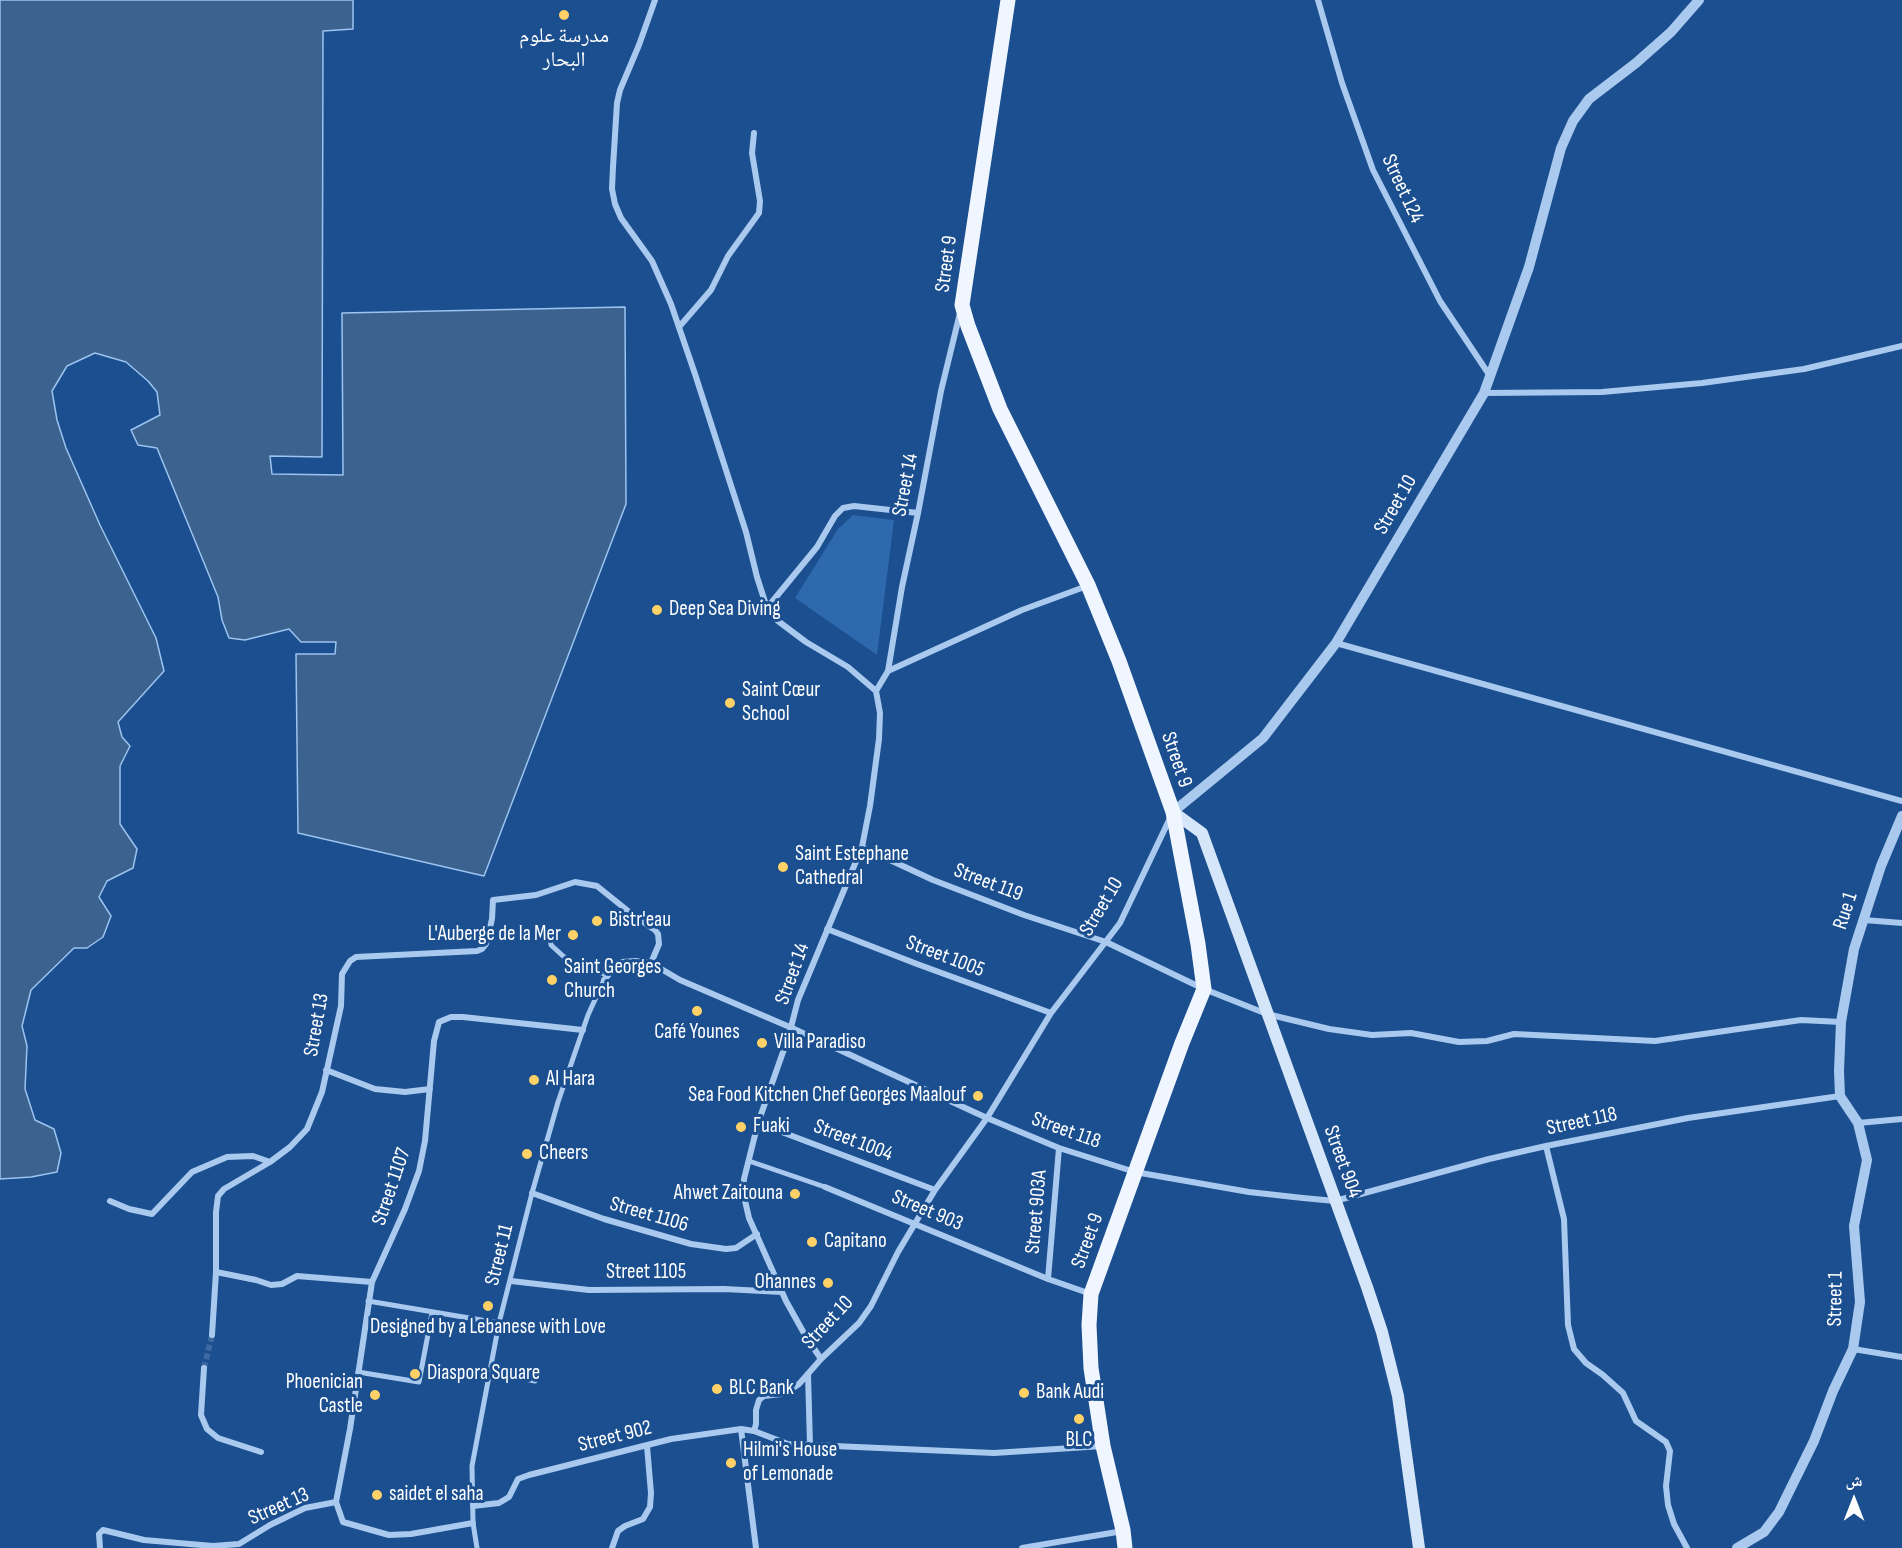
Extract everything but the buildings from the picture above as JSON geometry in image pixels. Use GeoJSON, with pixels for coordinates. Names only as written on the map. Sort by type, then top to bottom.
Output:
{"type":"FeatureCollection","features":[{"type":"Feature","properties":{"kind":"main road","name":"Street 9"},"geometry":{"type":"LineString","coordinates":[[1008,0],[962,306],[1000,409],[1088,585],[1119,661],[1173,812],[1204,989],[1091,1294],[1089,1325],[1091,1368],[1103,1446],[1123,1530],[1125,1548]]}},
{"type":"Feature","properties":{"kind":"main road","name":"Street 904"},"geometry":{"type":"LineString","coordinates":[[1173,812],[1202,833],[1368,1287],[1398,1396],[1419,1548]]}},
{"type":"Feature","properties":{"kind":"street"},"geometry":{"type":"LineString","coordinates":[[656,0],[620,90],[615,117],[612,189],[621,218],[652,261],[679,327],[696,374],[767,608],[778,621],[806,642],[861,676],[876,691],[888,671],[1022,610],[1088,585]]}},
{"type":"Feature","properties":{"kind":"street","name":"Street 124"},"geometry":{"type":"LineString","coordinates":[[1318,0],[1342,83],[1373,170],[1440,301],[1491,377]]}},
{"type":"Feature","properties":{"kind":"street","name":"Street 10"},"geometry":{"type":"LineString","coordinates":[[753,1431],[759,1400],[764,1396],[781,1394],[790,1390],[859,1323],[871,1306],[898,1252],[935,1191],[987,1118],[1051,1014],[1120,923],[1173,812],[1263,738],[1336,643],[1484,393],[1529,267],[1561,148],[1573,121],[1589,99],[1636,63],[1671,32],[1699,0]]}},
{"type":"Feature","properties":{"kind":"street"},"geometry":{"type":"LineString","coordinates":[[679,327],[711,290],[728,256],[759,213],[760,201],[752,153],[753,133]]}},
{"type":"Feature","properties":{"kind":"street","name":"Street 14"},"geometry":{"type":"LineString","coordinates":[[888,671],[902,587],[941,391],[962,306]]}},
{"type":"Feature","properties":{"kind":"street"},"geometry":{"type":"LineString","coordinates":[[1484,393],[1602,392],[1702,383],[1804,369],[1902,346]]}},
{"type":"Feature","properties":{"kind":"street"},"geometry":{"type":"LineString","coordinates":[[767,608],[817,547],[835,516],[843,508],[854,506],[918,513]]}},
{"type":"Feature","properties":{"kind":"street"},"geometry":{"type":"LineString","coordinates":[[1336,643],[1902,801]]}},
{"type":"Feature","properties":{"kind":"street","name":"Street 14"},"geometry":{"type":"LineString","coordinates":[[821,1359],[782,1292],[749,1218],[743,1192],[744,1179],[758,1123],[792,1028],[798,1000],[862,848],[879,738],[880,714],[876,691]]}},
{"type":"Feature","properties":{"kind":"street","name":"Rue 1"},"geometry":{"type":"LineString","coordinates":[[1841,1022],[1854,949],[1881,866],[1902,816]]}},
{"type":"Feature","properties":{"kind":"street","name":"Street 119"},"geometry":{"type":"LineString","coordinates":[[862,848],[933,880],[1024,915],[1106,942],[1204,989],[1267,1014],[1329,1029],[1372,1035],[1411,1033],[1459,1042],[1487,1041],[1514,1034],[1655,1041],[1801,1020],[1841,1022]]}},
{"type":"Feature","properties":{"kind":"street","name":"Street 13"},"geometry":{"type":"LineString","coordinates":[[216,1272],[218,1196],[224,1189],[270,1162],[290,1147],[307,1129],[322,1092],[341,1006],[342,974],[350,961],[356,957],[477,951],[486,944],[492,919],[493,900],[536,895],[575,882],[597,886],[658,933],[659,944],[651,963]]}},
{"type":"Feature","properties":{"kind":"street"},"geometry":{"type":"LineString","coordinates":[[1864,920],[1902,923]]}},
{"type":"Feature","properties":{"kind":"street","name":"Street 1005"},"geometry":{"type":"LineString","coordinates":[[827,929],[1051,1014]]}},
{"type":"Feature","properties":{"kind":"street"},"geometry":{"type":"LineString","coordinates":[[550,937],[551,945],[563,956],[578,966],[606,977],[622,962],[651,963],[680,980],[792,1028]]}},
{"type":"Feature","properties":{"kind":"street","name":"Street 11"},"geometry":{"type":"LineString","coordinates":[[477,1548],[473,1523],[472,1466],[499,1323],[558,1102],[583,1030],[606,977]]}},
{"type":"Feature","properties":{"kind":"street","name":"Street 1107"},"geometry":{"type":"LineString","coordinates":[[336,1502],[350,1430],[372,1282],[405,1209],[419,1171],[425,1141],[436,1029],[439,1022],[451,1017],[479,1018],[583,1030]]}},
{"type":"Feature","properties":{"kind":"street"},"geometry":{"type":"LineString","coordinates":[[1840,1096],[1841,1022]]}},
{"type":"Feature","properties":{"kind":"street","name":"Street 118"},"geometry":{"type":"LineString","coordinates":[[792,1028],[987,1118],[1059,1148],[1135,1172],[1249,1192],[1335,1201],[1546,1146],[1688,1118],[1840,1096]]}},
{"type":"Feature","properties":{"kind":"street"},"geometry":{"type":"LineString","coordinates":[[326,1070],[375,1089],[405,1092],[430,1089]]}},
{"type":"Feature","properties":{"kind":"street","name":"Street 1"},"geometry":{"type":"LineString","coordinates":[[1737,1548],[1764,1532],[1779,1512],[1814,1441],[1833,1391],[1853,1349],[1860,1302],[1854,1226],[1867,1160],[1858,1123],[1840,1096]]}},
{"type":"Feature","properties":{"kind":"street"},"geometry":{"type":"LineString","coordinates":[[1858,1123],[1902,1119]]}},
{"type":"Feature","properties":{"kind":"street","name":"Street 1004"},"geometry":{"type":"LineString","coordinates":[[758,1123],[935,1191]]}},
{"type":"Feature","properties":{"kind":"street"},"geometry":{"type":"LineString","coordinates":[[1546,1146],[1564,1219],[1568,1325],[1574,1349],[1586,1363],[1623,1393],[1636,1422],[1666,1442],[1670,1451],[1666,1486],[1668,1505],[1674,1524],[1687,1548]]}},
{"type":"Feature","properties":{"kind":"street","name":"Street 903A"},"geometry":{"type":"LineString","coordinates":[[1048,1279],[1059,1148]]}},
{"type":"Feature","properties":{"kind":"street"},"geometry":{"type":"LineString","coordinates":[[110,1201],[129,1209],[152,1214],[192,1172],[227,1157],[253,1156],[270,1162]]}},
{"type":"Feature","properties":{"kind":"street","name":"Street 903"},"geometry":{"type":"LineString","coordinates":[[749,1161],[825,1187],[1048,1279],[1091,1294]]}},
{"type":"Feature","properties":{"kind":"street","name":"Street 1106"},"geometry":{"type":"LineString","coordinates":[[532,1193],[604,1220],[691,1245],[736,1248],[757,1234]]}},
{"type":"Feature","properties":{"kind":"street"},"geometry":{"type":"LineString","coordinates":[[212,1335],[216,1272],[271,1285],[282,1284],[297,1276],[372,1282]]}},
{"type":"Feature","properties":{"kind":"street","name":"Street 1105"},"geometry":{"type":"LineString","coordinates":[[511,1281],[589,1290],[724,1289],[782,1292]]}},
{"type":"Feature","properties":{"kind":"street"},"geometry":{"type":"LineString","coordinates":[[368,1301],[499,1323]]}},
{"type":"Feature","properties":{"kind":"street"},"geometry":{"type":"LineString","coordinates":[[358,1372],[418,1382],[432,1313]]}},
{"type":"Feature","properties":{"kind":"street"},"geometry":{"type":"LineString","coordinates":[[1853,1349],[1902,1357]]}},
{"type":"Feature","properties":{"kind":"street"},"geometry":{"type":"LineString","coordinates":[[204,1368],[201,1415],[207,1429],[218,1438],[261,1452]]}},
{"type":"Feature","properties":{"kind":"street"},"geometry":{"type":"LineString","coordinates":[[490,1372],[535,1381]]}},
{"type":"Feature","properties":{"kind":"street"},"geometry":{"type":"LineString","coordinates":[[808,1374],[810,1445]]}},
{"type":"Feature","properties":{"kind":"street"},"geometry":{"type":"LineString","coordinates":[[741,1429],[756,1548]]}},
{"type":"Feature","properties":{"kind":"street","name":"Street 902"},"geometry":{"type":"LineString","coordinates":[[473,1506],[499,1503],[509,1497],[518,1479],[529,1475],[671,1440],[741,1429],[788,1444],[994,1453],[1103,1446]]}},
{"type":"Feature","properties":{"kind":"street"},"geometry":{"type":"LineString","coordinates":[[612,1548],[618,1531],[643,1519],[650,1507],[647,1446]]}},
{"type":"Feature","properties":{"kind":"street","name":"Street 13"},"geometry":{"type":"LineString","coordinates":[[100,1548],[99,1534],[103,1530],[144,1540],[239,1546],[270,1525],[305,1508],[336,1502],[343,1522],[389,1535],[411,1534],[473,1523]]}},
{"type":"Feature","properties":{"kind":"street"},"geometry":{"type":"LineString","coordinates":[[1022,1548],[1123,1530]]}},
{"type":"Feature","properties":{"kind":"shaded area"},"geometry":{"type":"Polygon","coordinates":[[[0,0],[353,0],[353,29],[323,31],[322,457],[270,456],[272,474],[343,475],[342,313],[625,307],[626,504],[484,876],[298,833],[296,654],[335,654],[336,642],[301,642],[289,629],[245,640],[229,638],[222,620],[218,597],[157,448],[138,445],[131,430],[160,415],[157,392],[126,362],[95,353],[67,366],[52,391],[57,420],[66,448],[100,525],[156,638],[164,671],[118,722],[122,737],[130,746],[120,766],[120,824],[137,849],[133,868],[107,881],[99,897],[111,916],[103,937],[87,948],[74,948],[31,990],[22,1026],[27,1046],[25,1089],[35,1120],[54,1129],[61,1153],[57,1172],[0,1179],[0,0]]]}},
{"type":"Feature","properties":{"kind":"shaded area"},"geometry":{"type":"Polygon","coordinates":[[[853,515],[894,520],[877,655],[795,598],[838,529],[853,515]]]}},
{"type":"Feature","properties":{"kind":"tunnel"},"geometry":{"type":"LineString","coordinates":[[204,1368],[212,1335]]}},
{"type":"Feature","properties":{"kind":"place","name":"مدرسة علوم البحار"},"geometry":{"type":"Point","coordinates":[564,15]}},
{"type":"Feature","properties":{"kind":"place","name":"Deep Sea Diving"},"geometry":{"type":"Point","coordinates":[657,610]}},
{"type":"Feature","properties":{"kind":"place","name":"Saint Cœur School"},"geometry":{"type":"Point","coordinates":[730,703]}},
{"type":"Feature","properties":{"kind":"place","name":"Saint Estephane Cathedral"},"geometry":{"type":"Point","coordinates":[783,867]}},
{"type":"Feature","properties":{"kind":"place","name":"Bistr'eau"},"geometry":{"type":"Point","coordinates":[597,921]}},
{"type":"Feature","properties":{"kind":"place","name":"L'Auberge de la Mer"},"geometry":{"type":"Point","coordinates":[573,935]}},
{"type":"Feature","properties":{"kind":"place","name":"Saint Georges Church"},"geometry":{"type":"Point","coordinates":[552,980]}},
{"type":"Feature","properties":{"kind":"place","name":"Café Younes"},"geometry":{"type":"Point","coordinates":[697,1011]}},
{"type":"Feature","properties":{"kind":"place","name":"Villa Paradiso"},"geometry":{"type":"Point","coordinates":[762,1043]}},
{"type":"Feature","properties":{"kind":"place","name":"Al Hara"},"geometry":{"type":"Point","coordinates":[534,1080]}},
{"type":"Feature","properties":{"kind":"place","name":"Sea Food Kitchen Chef Georges Maalouf"},"geometry":{"type":"Point","coordinates":[978,1096]}},
{"type":"Feature","properties":{"kind":"place","name":"Fuaki"},"geometry":{"type":"Point","coordinates":[741,1127]}},
{"type":"Feature","properties":{"kind":"place","name":"Cheers"},"geometry":{"type":"Point","coordinates":[527,1154]}},
{"type":"Feature","properties":{"kind":"place","name":"Ahwet Zaitouna"},"geometry":{"type":"Point","coordinates":[795,1194]}},
{"type":"Feature","properties":{"kind":"place","name":"Capitano"},"geometry":{"type":"Point","coordinates":[812,1242]}},
{"type":"Feature","properties":{"kind":"place","name":"Ohannes"},"geometry":{"type":"Point","coordinates":[828,1283]}},
{"type":"Feature","properties":{"kind":"place","name":"Designed by a Lebanese with Love"},"geometry":{"type":"Point","coordinates":[488,1306]}},
{"type":"Feature","properties":{"kind":"place","name":"Diaspora Square"},"geometry":{"type":"Point","coordinates":[415,1374]}},
{"type":"Feature","properties":{"kind":"place","name":"BLC Bank"},"geometry":{"type":"Point","coordinates":[717,1389]}},
{"type":"Feature","properties":{"kind":"place","name":"Bank Audi"},"geometry":{"type":"Point","coordinates":[1024,1393]}},
{"type":"Feature","properties":{"kind":"place","name":"Phoenician Castle"},"geometry":{"type":"Point","coordinates":[375,1395]}},
{"type":"Feature","properties":{"kind":"place","name":"BLC"},"geometry":{"type":"Point","coordinates":[1079,1419]}},
{"type":"Feature","properties":{"kind":"place","name":"Hilmi's House of Lemonade"},"geometry":{"type":"Point","coordinates":[731,1463]}},
{"type":"Feature","properties":{"kind":"place","name":"saidet el saha"},"geometry":{"type":"Point","coordinates":[377,1495]}}]}
